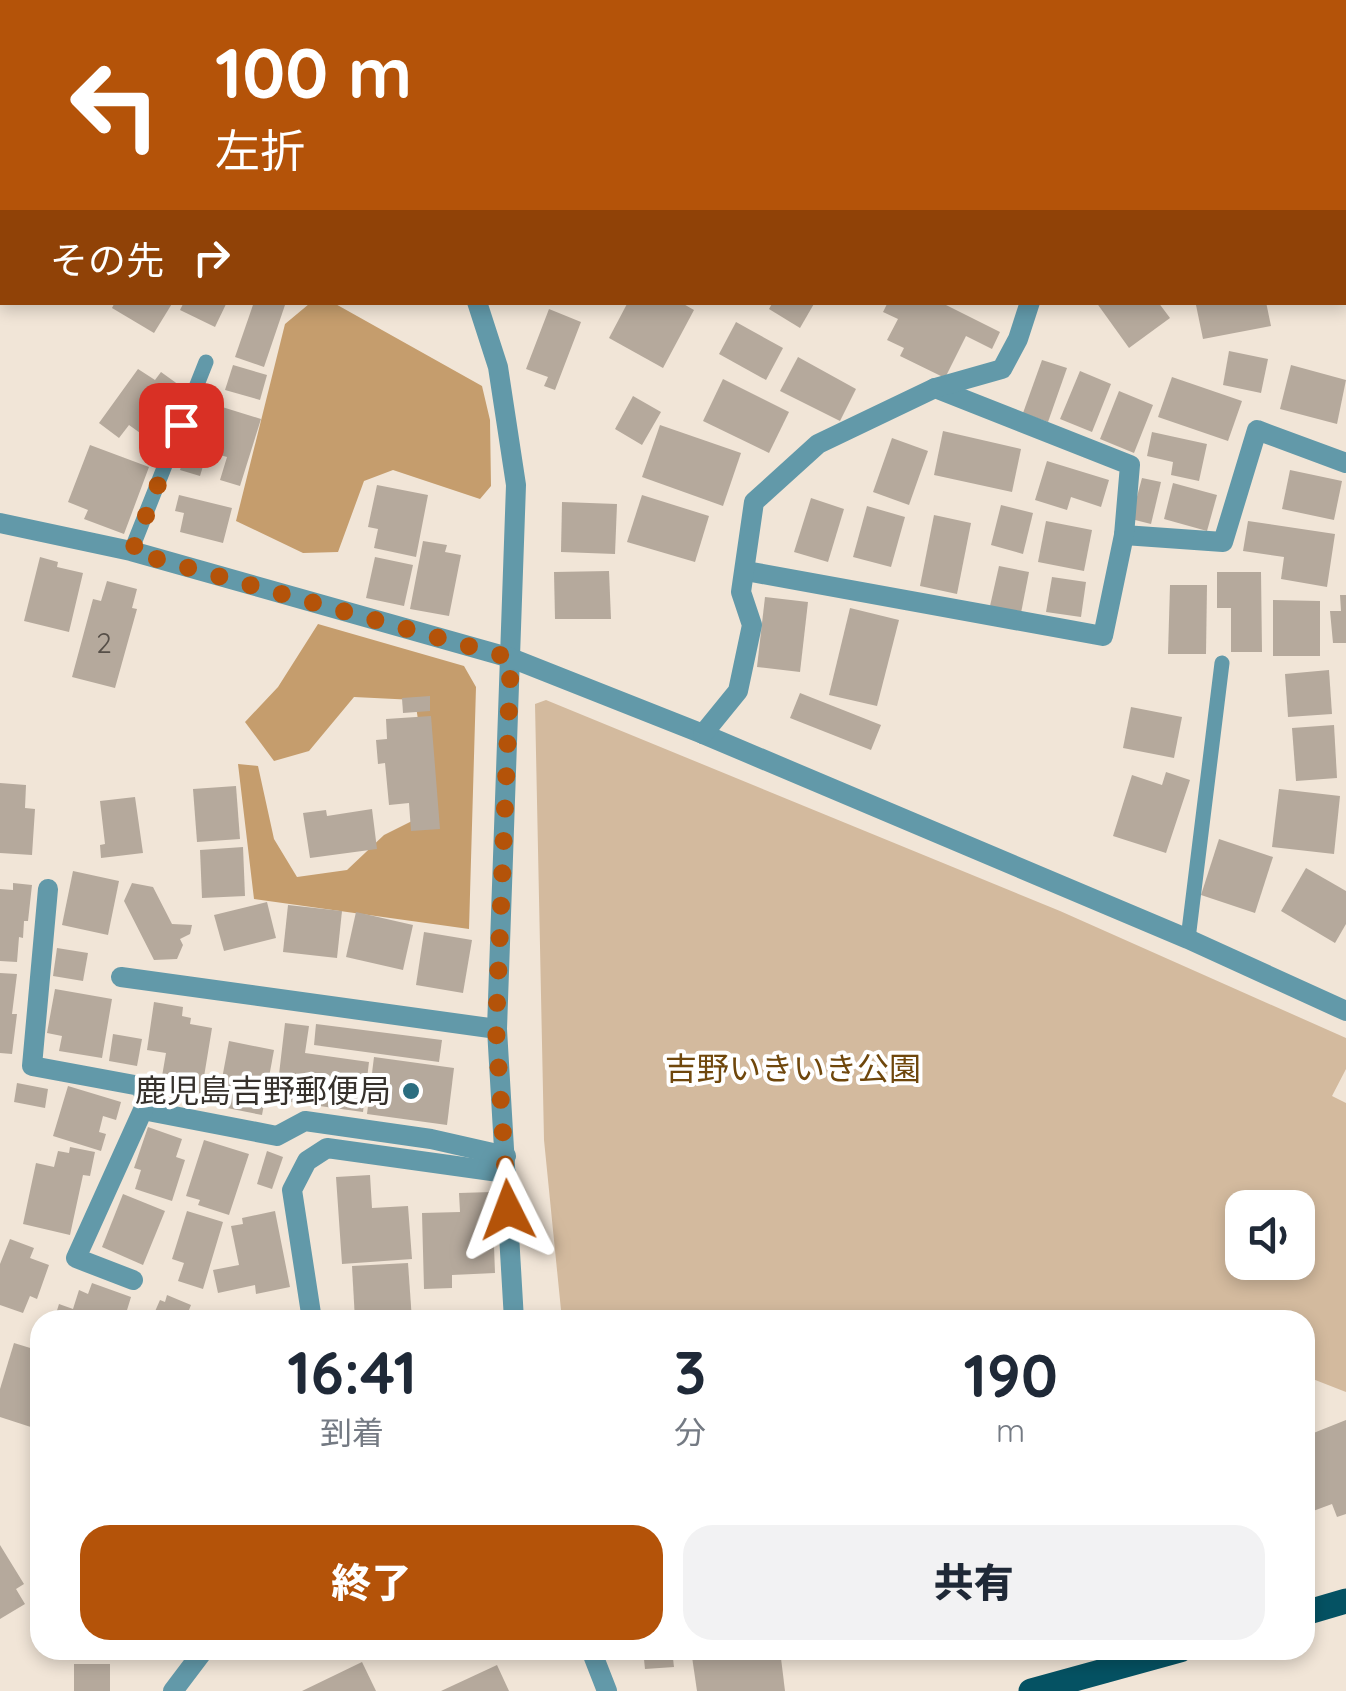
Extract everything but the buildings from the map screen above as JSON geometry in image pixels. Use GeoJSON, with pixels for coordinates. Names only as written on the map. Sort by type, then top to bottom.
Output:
{"type":"FeatureCollection","features":[{"type":"Feature","properties":{"kind":"main road"},"geometry":{"type":"LineString","coordinates":[[1315,1611],[1346,1601]]}},
{"type":"Feature","properties":{"kind":"main road"},"geometry":{"type":"LineString","coordinates":[[1031,1691],[1144,1660]]}},
{"type":"Feature","properties":{"kind":"street"},"geometry":{"type":"LineString","coordinates":[[477,305],[498,367],[516,485],[496,1029],[513,1310]]}},
{"type":"Feature","properties":{"kind":"street"},"geometry":{"type":"LineString","coordinates":[[703,734],[738,692],[752,625],[741,592],[754,502],[818,444],[935,388],[1002,370],[1029,305]]}},
{"type":"Feature","properties":{"kind":"street"},"geometry":{"type":"LineString","coordinates":[[746,571],[1103,636],[1124,535],[1130,465],[935,388]]}},
{"type":"Feature","properties":{"kind":"street"},"geometry":{"type":"LineString","coordinates":[[1124,535],[1223,542],[1257,430],[1346,463]]}},
{"type":"Feature","properties":{"kind":"street"},"geometry":{"type":"LineString","coordinates":[[0,523],[132,552],[511,658],[703,734],[1188,938],[1346,1011]]}},
{"type":"Feature","properties":{"kind":"street"},"geometry":{"type":"LineString","coordinates":[[48,889],[32,1066],[140,1086],[154,1112],[277,1136],[305,1121],[432,1139],[506,1165]]}},
{"type":"Feature","properties":{"kind":"street"},"geometry":{"type":"LineString","coordinates":[[121,976],[496,1029]]}},
{"type":"Feature","properties":{"kind":"street"},"geometry":{"type":"LineString","coordinates":[[133,1280],[76,1258],[147,1101]]}},
{"type":"Feature","properties":{"kind":"street"},"geometry":{"type":"LineString","coordinates":[[310,1310],[292,1190],[307,1161],[327,1148],[506,1165]]}},
{"type":"Feature","properties":{"kind":"street"},"geometry":{"type":"LineString","coordinates":[[174,1691],[197,1660]]}},
{"type":"Feature","properties":{"kind":"street"},"geometry":{"type":"LineString","coordinates":[[595,1660],[607,1691]]}},
{"type":"Feature","properties":{"kind":"lane"},"geometry":{"type":"LineString","coordinates":[[132,552],[206,362]]}},
{"type":"Feature","properties":{"kind":"lane"},"geometry":{"type":"LineString","coordinates":[[1188,938],[1222,663]]}},
{"type":"Feature","properties":{"kind":"green space","name":"吉野いきいき公園"},"geometry":{"type":"Polygon","coordinates":[[[546,700],[1060,911],[1346,1038],[1346,1069],[1332,1096],[1346,1103],[1346,1392],[1315,1380],[1315,1310],[561,1310],[544,1140],[535,704],[546,700]]]}},
{"type":"Feature","properties":{"kind":"shaded area"},"geometry":{"type":"Polygon","coordinates":[[[308,305],[337,305],[482,386],[490,420],[491,486],[480,499],[393,470],[364,481],[338,552],[303,553],[236,521],[285,324],[308,305]]]}},
{"type":"Feature","properties":{"kind":"shaded area"},"geometry":{"type":"Polygon","coordinates":[[[318,624],[464,666],[476,687],[469,929],[254,899],[238,764],[258,766],[274,839],[297,877],[347,870],[384,835],[432,811],[415,700],[354,697],[309,751],[274,761],[245,722],[278,687],[318,624]]]}},
{"type":"Feature","properties":{"kind":"place","name":"鹿児島吉野郵便局"},"geometry":{"type":"Point","coordinates":[411,1091]}},
{"type":"Feature","properties":{"kind":"route"},"geometry":{"type":"LineString","coordinates":[[181,425],[132,552],[511,658],[496,1029],[508,1210]]}}]}
